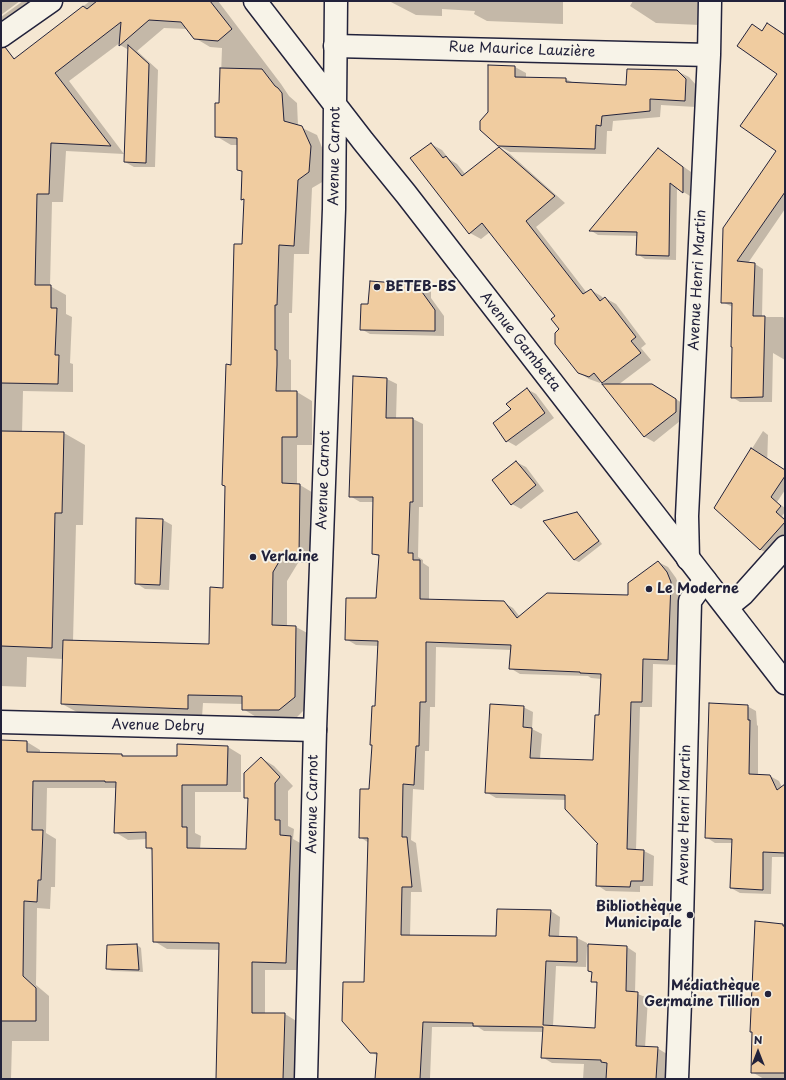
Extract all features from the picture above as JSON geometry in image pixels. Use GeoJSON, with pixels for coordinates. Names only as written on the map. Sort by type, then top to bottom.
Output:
{"type":"FeatureCollection","features":[{"type":"Feature","properties":{"kind":"street"},"geometry":{"type":"LineString","coordinates":[[1,36],[51,1]]}},
{"type":"Feature","properties":{"kind":"street","name":"Avenue Gambetta"},"geometry":{"type":"LineString","coordinates":[[255,1],[785,683]]}},
{"type":"Feature","properties":{"kind":"street","name":"Avenue Carnot"},"geometry":{"type":"LineString","coordinates":[[306,1079],[315,730],[334,209],[336,1]]}},
{"type":"Feature","properties":{"kind":"street","name":"Avenue Henri Martin"},"geometry":{"type":"LineString","coordinates":[[688,559],[687,516],[709,55],[710,1]]}},
{"type":"Feature","properties":{"kind":"street","name":"Rue Maurice Lauzière"},"geometry":{"type":"LineString","coordinates":[[335,46],[709,55]]}},
{"type":"Feature","properties":{"kind":"street"},"geometry":{"type":"LineString","coordinates":[[727,607],[744,594],[785,547]]}},
{"type":"Feature","properties":{"kind":"street","name":"Avenue Henri Martin"},"geometry":{"type":"LineString","coordinates":[[677,1079],[690,600],[705,580]]}},
{"type":"Feature","properties":{"kind":"street","name":"Avenue Debry"},"geometry":{"type":"LineString","coordinates":[[1,722],[315,730]]}},
{"type":"Feature","properties":{"kind":"building"},"geometry":{"type":"Polygon","coordinates":[[[97,1],[210,1],[232,29],[218,41],[194,39],[181,22],[149,20],[119,46],[121,22],[55,73],[111,146],[51,143],[49,194],[37,194],[35,285],[51,285],[51,308],[57,308],[55,355],[59,355],[58,384],[1,383],[1,48],[5,47],[14,59],[83,6],[87,9],[97,1]]]}},
{"type":"Feature","properties":{"kind":"building"},"geometry":{"type":"Polygon","coordinates":[[[767,23],[785,35],[785,192],[737,261],[755,263],[753,316],[765,316],[763,397],[731,398],[732,303],[721,303],[723,228],[776,151],[740,126],[777,74],[737,46],[752,24],[762,31],[767,23]]]}},
{"type":"Feature","properties":{"kind":"building"},"geometry":{"type":"Polygon","coordinates":[[[128,45],[149,64],[146,163],[124,162],[128,45]]]}},
{"type":"Feature","properties":{"kind":"building"},"geometry":{"type":"Polygon","coordinates":[[[488,65],[515,66],[515,77],[566,78],[566,82],[626,85],[627,69],[677,70],[686,79],[685,101],[650,99],[650,111],[602,116],[601,126],[596,125],[595,149],[498,146],[480,130],[480,121],[488,112],[488,65]]]}},
{"type":"Feature","properties":{"kind":"building"},"geometry":{"type":"Polygon","coordinates":[[[220,68],[262,69],[282,93],[284,121],[302,126],[311,146],[309,172],[298,180],[294,246],[279,245],[277,305],[275,305],[275,350],[277,350],[276,391],[297,391],[297,437],[282,437],[282,483],[300,484],[299,555],[283,555],[273,572],[272,625],[296,626],[295,697],[279,710],[242,710],[242,696],[188,695],[188,709],[61,704],[63,640],[209,644],[210,587],[223,588],[225,486],[222,485],[226,364],[231,365],[234,244],[242,244],[244,199],[241,200],[242,171],[237,170],[237,138],[215,137],[215,103],[219,103],[220,68]]]}},
{"type":"Feature","properties":{"kind":"building"},"geometry":{"type":"Polygon","coordinates":[[[431,143],[443,158],[446,156],[462,176],[499,147],[555,196],[526,221],[583,294],[591,289],[600,301],[605,297],[636,337],[631,341],[641,353],[602,383],[594,373],[589,377],[578,373],[555,344],[555,333],[559,329],[551,319],[555,316],[482,223],[469,234],[410,158],[431,143]]]}},
{"type":"Feature","properties":{"kind":"building"},"geometry":{"type":"Polygon","coordinates":[[[658,148],[683,167],[683,193],[670,183],[669,256],[636,255],[637,232],[589,231],[658,148]]]}},
{"type":"Feature","properties":{"kind":"building"},"geometry":{"type":"Polygon","coordinates":[[[370,281],[422,285],[422,292],[435,310],[435,331],[360,330],[361,304],[368,304],[370,281]]]}},
{"type":"Feature","properties":{"kind":"building"},"geometry":{"type":"Polygon","coordinates":[[[353,376],[387,378],[386,418],[413,418],[413,502],[410,502],[408,553],[413,553],[413,560],[420,560],[420,599],[504,601],[517,618],[547,593],[628,595],[628,583],[658,561],[667,572],[671,582],[668,660],[643,659],[642,702],[631,702],[627,849],[644,850],[643,881],[631,881],[630,887],[596,886],[598,844],[565,809],[565,795],[485,793],[490,704],[524,706],[523,727],[532,728],[530,758],[593,760],[595,715],[599,715],[601,674],[509,669],[511,645],[426,642],[426,702],[420,702],[419,746],[416,746],[414,785],[403,784],[402,837],[407,837],[412,887],[402,887],[401,935],[496,936],[497,909],[551,910],[549,936],[577,937],[577,962],[546,961],[543,1025],[595,1028],[597,982],[591,982],[592,972],[588,971],[588,944],[627,946],[626,991],[638,992],[636,1046],[658,1047],[656,1079],[606,1079],[607,1063],[601,1062],[601,1060],[541,1058],[543,1027],[473,1026],[473,1023],[423,1022],[420,1079],[375,1079],[377,1053],[370,1053],[342,1021],[343,982],[364,982],[368,838],[359,838],[360,789],[369,789],[372,745],[370,745],[372,706],[375,706],[378,641],[345,640],[346,598],[376,598],[379,555],[372,554],[373,497],[349,497],[353,376]]]}},
{"type":"Feature","properties":{"kind":"building"},"geometry":{"type":"Polygon","coordinates":[[[602,384],[652,384],[676,399],[676,412],[644,437],[602,384]]]}},
{"type":"Feature","properties":{"kind":"building"},"geometry":{"type":"Polygon","coordinates":[[[527,388],[545,413],[506,442],[493,423],[511,409],[506,404],[527,388]]]}},
{"type":"Feature","properties":{"kind":"building"},"geometry":{"type":"Polygon","coordinates":[[[1,431],[64,432],[62,513],[55,513],[52,648],[1,646],[1,431]]]}},
{"type":"Feature","properties":{"kind":"building"},"geometry":{"type":"Polygon","coordinates":[[[751,448],[785,470],[785,476],[771,497],[781,506],[776,512],[785,520],[785,522],[760,550],[714,508],[751,448]]]}},
{"type":"Feature","properties":{"kind":"building"},"geometry":{"type":"Polygon","coordinates":[[[516,461],[536,485],[511,505],[492,480],[516,461]]]}},
{"type":"Feature","properties":{"kind":"building"},"geometry":{"type":"Polygon","coordinates":[[[577,512],[599,541],[574,560],[543,521],[577,512]]]}},
{"type":"Feature","properties":{"kind":"building"},"geometry":{"type":"Polygon","coordinates":[[[136,518],[163,519],[160,585],[135,584],[136,518]]]}},
{"type":"Feature","properties":{"kind":"building"},"geometry":{"type":"Polygon","coordinates":[[[709,703],[748,705],[748,720],[750,720],[749,774],[770,775],[777,790],[785,784],[785,853],[763,852],[763,890],[730,888],[732,839],[705,838],[709,703]]]}},
{"type":"Feature","properties":{"kind":"building"},"geometry":{"type":"Polygon","coordinates":[[[1,740],[27,741],[27,752],[122,754],[122,756],[177,756],[177,744],[228,746],[227,785],[182,785],[182,827],[187,827],[187,848],[246,849],[248,798],[244,798],[244,773],[261,757],[280,777],[275,783],[275,820],[280,820],[280,835],[291,836],[286,963],[252,962],[252,1013],[285,1013],[283,1079],[216,1079],[219,943],[153,942],[152,848],[146,848],[146,832],[114,833],[116,782],[33,781],[32,830],[43,830],[41,880],[38,880],[37,902],[24,901],[23,976],[36,988],[36,1021],[1,1021],[1,740]]]}},
{"type":"Feature","properties":{"kind":"building","name":"Médiathèque Germaine Tillion"},"geometry":{"type":"Polygon","coordinates":[[[755,921],[783,924],[783,926],[785,926],[785,1073],[751,1073],[752,1032],[750,1032],[755,921]]]}},
{"type":"Feature","properties":{"kind":"building"},"geometry":{"type":"Polygon","coordinates":[[[137,944],[139,970],[106,969],[107,945],[137,944]]]}},
{"type":"Feature","properties":{"kind":"place","name":"BETEB-BS"},"geometry":{"type":"Point","coordinates":[377,287]}},
{"type":"Feature","properties":{"kind":"place","name":"Verlaine"},"geometry":{"type":"Point","coordinates":[253,557]}},
{"type":"Feature","properties":{"kind":"place","name":"Le Moderne"},"geometry":{"type":"Point","coordinates":[649,589]}},
{"type":"Feature","properties":{"kind":"place","name":"Bibliothèque Municipale"},"geometry":{"type":"Point","coordinates":[690,915]}},
{"type":"Feature","properties":{"kind":"place","name":"Médiathèque Germaine Tillion"},"geometry":{"type":"Point","coordinates":[768,994]}}]}
